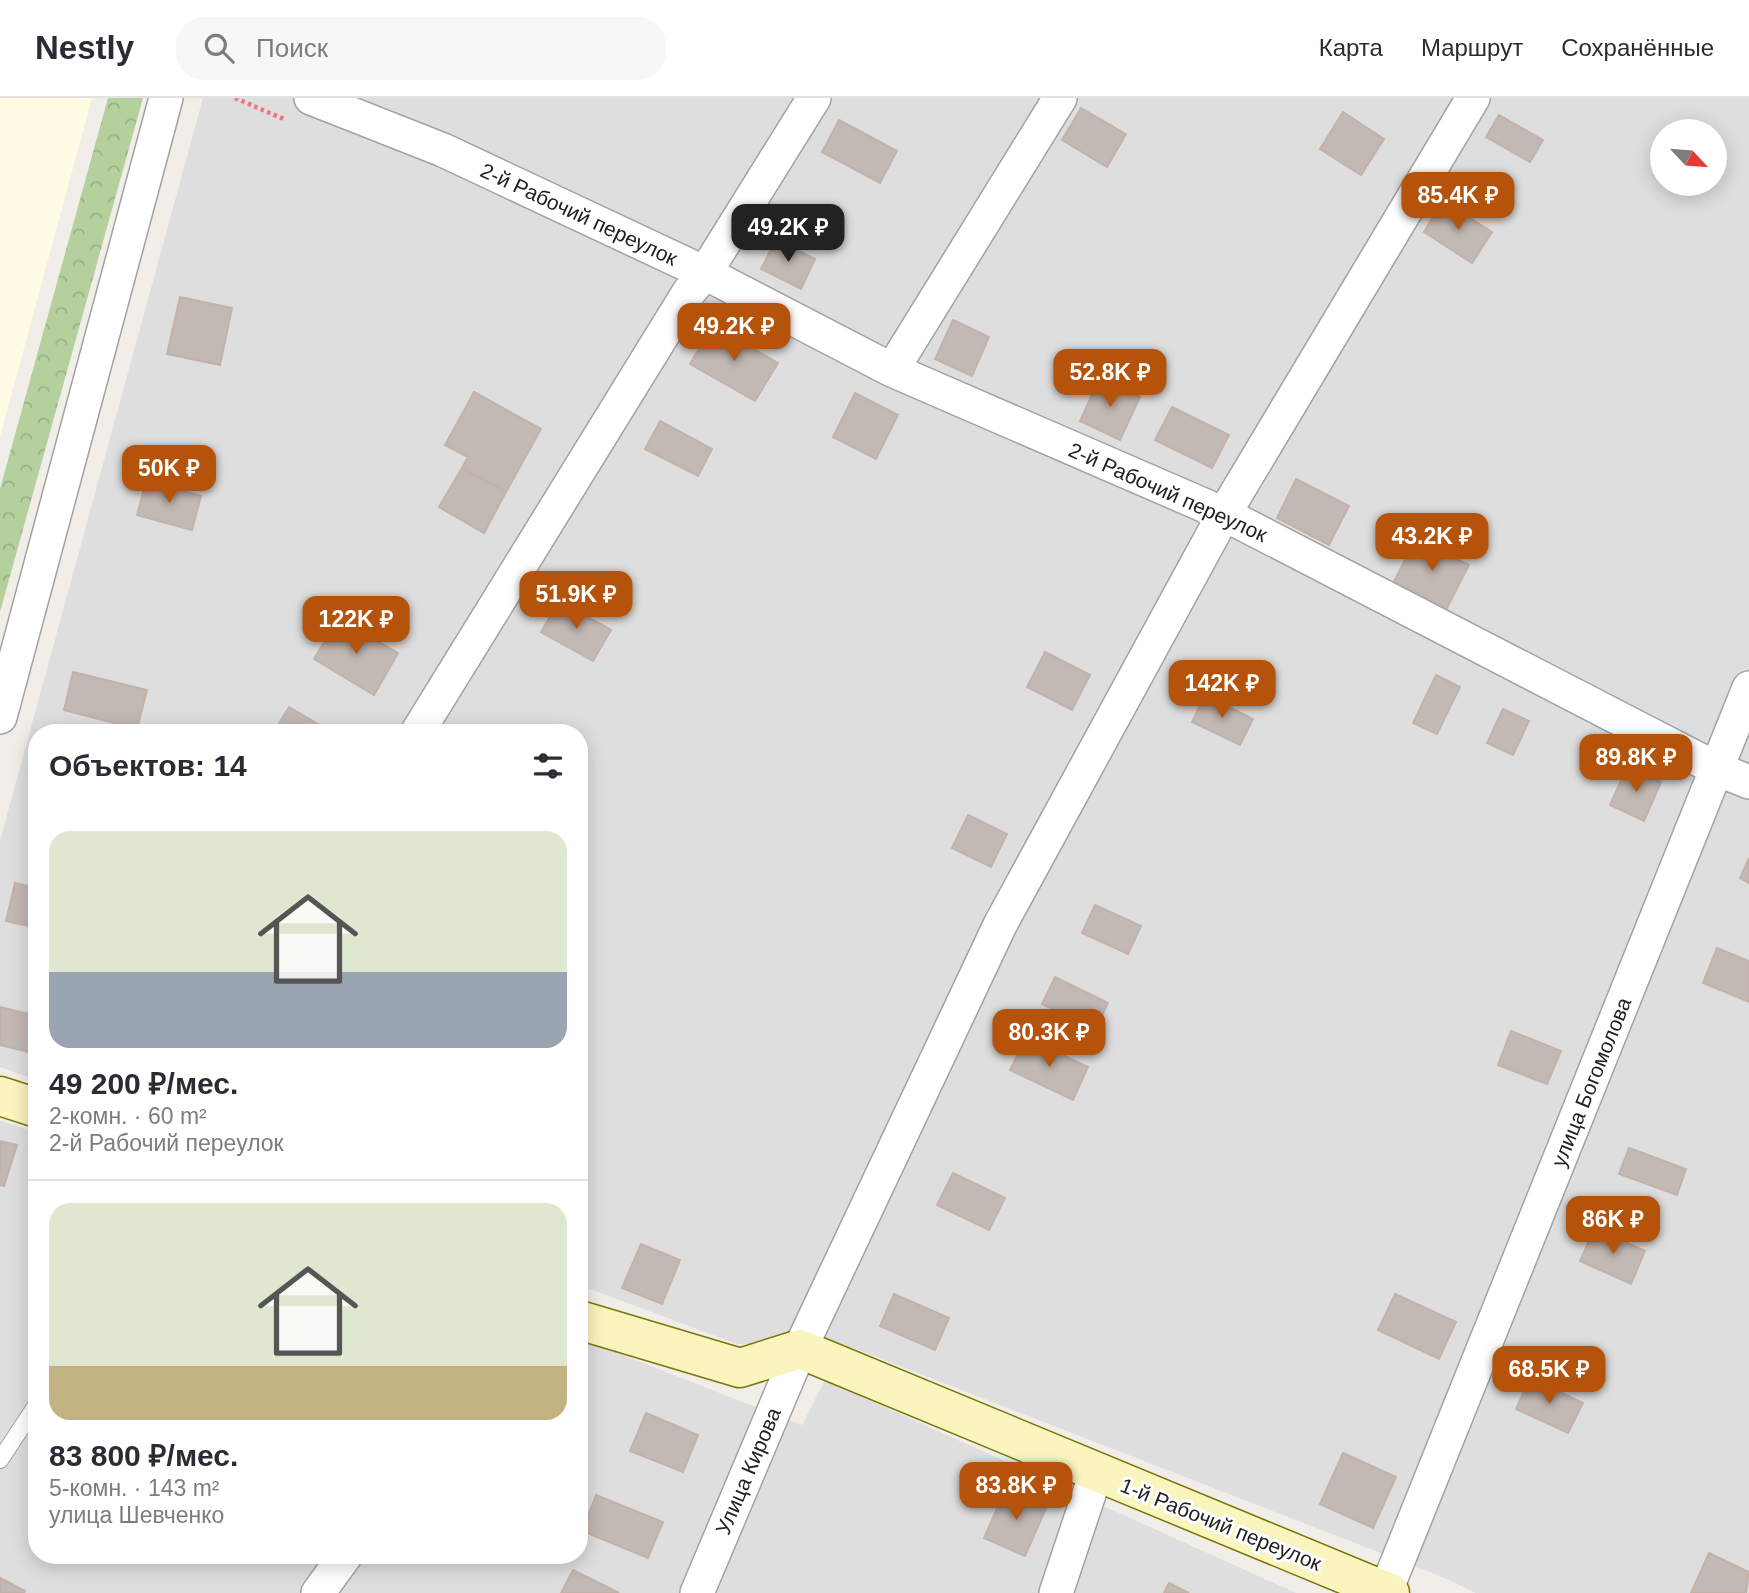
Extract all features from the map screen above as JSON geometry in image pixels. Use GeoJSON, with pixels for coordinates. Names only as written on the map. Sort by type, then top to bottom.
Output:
{"type":"FeatureCollection","features":[{"type":"Feature","properties":{"kind":"street"},"geometry":{"type":"LineString","coordinates":[[0,717],[166,98]]}},
{"type":"Feature","properties":{"kind":"street","name":"2-й Рабочий переулок"},"geometry":{"type":"LineString","coordinates":[[311,98],[443,150],[705,273],[892,370],[1224,514],[1717,769],[1749,782]]}},
{"type":"Feature","properties":{"kind":"street"},"geometry":{"type":"LineString","coordinates":[[423,724],[688,292],[705,273],[814,98]]}},
{"type":"Feature","properties":{"kind":"street"},"geometry":{"type":"LineString","coordinates":[[892,370],[1060,98]]}},
{"type":"Feature","properties":{"kind":"street","name":"Улица Кирова"},"geometry":{"type":"LineString","coordinates":[[697,1593],[800,1349],[1000,925],[1224,514],[1473,98]]}},
{"type":"Feature","properties":{"kind":"street","name":"улица Богомолова"},"geometry":{"type":"LineString","coordinates":[[1387,1592],[1749,688]]}},
{"type":"Feature","properties":{"kind":"street"},"geometry":{"type":"LineString","coordinates":[[0,1096],[28,1105]]}},
{"type":"Feature","properties":{"kind":"street"},"geometry":{"type":"LineString","coordinates":[[588,1323],[740,1368],[800,1349]]}},
{"type":"Feature","properties":{"kind":"street","name":"1-й Рабочий переулок"},"geometry":{"type":"LineString","coordinates":[[800,1349],[1387,1592]]}},
{"type":"Feature","properties":{"kind":"street"},"geometry":{"type":"LineString","coordinates":[[1056,1593],[1096,1472]]}},
{"type":"Feature","properties":{"kind":"street"},"geometry":{"type":"LineString","coordinates":[[318,1593],[339,1564]]}},
{"type":"Feature","properties":{"kind":"lane"},"geometry":{"type":"LineString","coordinates":[[0,1460],[28,1418]]}},
{"type":"Feature","properties":{"kind":"shaded area"},"geometry":{"type":"Polygon","coordinates":[[[0,98],[92,98],[0,437],[0,98]]]}},
{"type":"Feature","properties":{"kind":"shaded area"},"geometry":{"type":"Polygon","coordinates":[[[203,98],[1749,98],[1749,1593],[1476,1593],[1440,1576],[851,1347],[737,1344],[588,1288],[588,724],[32,724],[203,98]]]}},
{"type":"Feature","properties":{"kind":"shaded area"},"geometry":{"type":"Polygon","coordinates":[[[28,739],[28,1077],[0,1067],[0,841],[28,739]]]}},
{"type":"Feature","properties":{"kind":"shaded area"},"geometry":{"type":"Polygon","coordinates":[[[0,1121],[28,1129],[28,1564],[588,1564],[588,1342],[802,1425],[825,1380],[1296,1593],[0,1593],[0,1121]]]}},
{"type":"Feature","properties":{"kind":"green space"},"geometry":{"type":"Polygon","coordinates":[[[108,98],[143,98],[0,612],[0,489],[108,98]]]}},
{"type":"Feature","properties":{"kind":"building"},"geometry":{"type":"Polygon","coordinates":[[[1081,108],[1126,134],[1107,167],[1062,140],[1081,108]]]}},
{"type":"Feature","properties":{"kind":"building"},"geometry":{"type":"Polygon","coordinates":[[[1343,112],[1384,139],[1361,175],[1320,149],[1343,112]]]}},
{"type":"Feature","properties":{"kind":"building"},"geometry":{"type":"Polygon","coordinates":[[[1499,115],[1543,140],[1530,162],[1486,137],[1499,115]]]}},
{"type":"Feature","properties":{"kind":"building"},"geometry":{"type":"Polygon","coordinates":[[[839,120],[897,151],[880,183],[822,152],[839,120]]]}},
{"type":"Feature","properties":{"kind":"building"},"geometry":{"type":"Polygon","coordinates":[[[1443,201],[1492,232],[1472,263],[1424,232],[1443,201]]]}},
{"type":"Feature","properties":{"kind":"building"},"geometry":{"type":"Polygon","coordinates":[[[776,239],[815,259],[801,289],[761,269],[776,239]]]}},
{"type":"Feature","properties":{"kind":"building"},"geometry":{"type":"Polygon","coordinates":[[[180,297],[232,308],[220,365],[167,354],[180,297]]]}},
{"type":"Feature","properties":{"kind":"building"},"geometry":{"type":"Polygon","coordinates":[[[953,320],[989,337],[972,376],[935,359],[953,320]]]}},
{"type":"Feature","properties":{"kind":"building"},"geometry":{"type":"Polygon","coordinates":[[[713,325],[778,363],[755,401],[690,364],[713,325]]]}},
{"type":"Feature","properties":{"kind":"building"},"geometry":{"type":"Polygon","coordinates":[[[1100,377],[1140,397],[1120,440],[1080,421],[1100,377]]]}},
{"type":"Feature","properties":{"kind":"building"},"geometry":{"type":"Polygon","coordinates":[[[474,392],[541,429],[506,492],[462,468],[468,457],[445,445],[474,392]]]}},
{"type":"Feature","properties":{"kind":"building"},"geometry":{"type":"Polygon","coordinates":[[[855,393],[898,415],[876,459],[833,437],[855,393]]]}},
{"type":"Feature","properties":{"kind":"building"},"geometry":{"type":"Polygon","coordinates":[[[1172,407],[1229,435],[1212,468],[1155,440],[1172,407]]]}},
{"type":"Feature","properties":{"kind":"building"},"geometry":{"type":"Polygon","coordinates":[[[660,421],[712,449],[698,476],[645,449],[660,421]]]}},
{"type":"Feature","properties":{"kind":"building"},"geometry":{"type":"Polygon","coordinates":[[[462,468],[506,492],[484,533],[439,507],[462,468]]]}},
{"type":"Feature","properties":{"kind":"building"},"geometry":{"type":"Polygon","coordinates":[[[1296,479],[1349,506],[1329,545],[1277,518],[1296,479]]]}},
{"type":"Feature","properties":{"kind":"building"},"geometry":{"type":"Polygon","coordinates":[[[146,481],[201,496],[192,530],[137,515],[146,481]]]}},
{"type":"Feature","properties":{"kind":"building"},"geometry":{"type":"Polygon","coordinates":[[[1416,539],[1469,565],[1447,608],[1394,581],[1416,539]]]}},
{"type":"Feature","properties":{"kind":"building"},"geometry":{"type":"Polygon","coordinates":[[[559,601],[611,630],[593,661],[541,632],[559,601]]]}},
{"type":"Feature","properties":{"kind":"building"},"geometry":{"type":"Polygon","coordinates":[[[339,618],[398,653],[374,695],[314,659],[339,618]]]}},
{"type":"Feature","properties":{"kind":"building"},"geometry":{"type":"Polygon","coordinates":[[[1045,652],[1090,675],[1072,710],[1027,687],[1045,652]]]}},
{"type":"Feature","properties":{"kind":"building"},"geometry":{"type":"Polygon","coordinates":[[[73,672],[147,690],[138,724],[118,724],[64,710],[73,672]]]}},
{"type":"Feature","properties":{"kind":"building"},"geometry":{"type":"Polygon","coordinates":[[[1436,675],[1460,687],[1437,734],[1413,723],[1436,675]]]}},
{"type":"Feature","properties":{"kind":"building"},"geometry":{"type":"Polygon","coordinates":[[[1205,695],[1253,719],[1240,745],[1192,722],[1205,695]]]}},
{"type":"Feature","properties":{"kind":"building"},"geometry":{"type":"Polygon","coordinates":[[[289,707],[318,724],[279,724],[289,707]]]}},
{"type":"Feature","properties":{"kind":"building"},"geometry":{"type":"Polygon","coordinates":[[[1503,709],[1529,721],[1513,755],[1487,743],[1503,709]]]}},
{"type":"Feature","properties":{"kind":"building"},"geometry":{"type":"Polygon","coordinates":[[[1627,767],[1661,782],[1644,821],[1610,805],[1627,767]]]}},
{"type":"Feature","properties":{"kind":"building"},"geometry":{"type":"Polygon","coordinates":[[[968,815],[1007,834],[991,867],[952,848],[968,815]]]}},
{"type":"Feature","properties":{"kind":"building"},"geometry":{"type":"Polygon","coordinates":[[[1749,858],[1749,883],[1740,878],[1749,858]]]}},
{"type":"Feature","properties":{"kind":"building"},"geometry":{"type":"Polygon","coordinates":[[[15,883],[28,886],[28,926],[6,921],[15,883]]]}},
{"type":"Feature","properties":{"kind":"building"},"geometry":{"type":"Polygon","coordinates":[[[1095,905],[1141,926],[1128,954],[1082,933],[1095,905]]]}},
{"type":"Feature","properties":{"kind":"building"},"geometry":{"type":"Polygon","coordinates":[[[1717,948],[1749,961],[1749,1002],[1703,983],[1717,948]]]}},
{"type":"Feature","properties":{"kind":"building"},"geometry":{"type":"Polygon","coordinates":[[[1055,977],[1108,1003],[1095,1030],[1042,1004],[1055,977]]]}},
{"type":"Feature","properties":{"kind":"building"},"geometry":{"type":"Polygon","coordinates":[[[0,1007],[28,1014],[28,1052],[0,1045],[0,1007]]]}},
{"type":"Feature","properties":{"kind":"building"},"geometry":{"type":"Polygon","coordinates":[[[1511,1031],[1561,1051],[1547,1084],[1498,1065],[1511,1031]]]}},
{"type":"Feature","properties":{"kind":"building"},"geometry":{"type":"Polygon","coordinates":[[[1026,1038],[1088,1067],[1073,1100],[1010,1070],[1026,1038]]]}},
{"type":"Feature","properties":{"kind":"building"},"geometry":{"type":"Polygon","coordinates":[[[0,1141],[17,1145],[4,1186],[0,1185],[0,1141]]]}},
{"type":"Feature","properties":{"kind":"building"},"geometry":{"type":"Polygon","coordinates":[[[1629,1148],[1686,1169],[1677,1195],[1619,1174],[1629,1148]]]}},
{"type":"Feature","properties":{"kind":"building"},"geometry":{"type":"Polygon","coordinates":[[[953,1173],[1005,1198],[989,1230],[937,1205],[953,1173]]]}},
{"type":"Feature","properties":{"kind":"building"},"geometry":{"type":"Polygon","coordinates":[[[1595,1228],[1645,1251],[1631,1284],[1580,1261],[1595,1228]]]}},
{"type":"Feature","properties":{"kind":"building"},"geometry":{"type":"Polygon","coordinates":[[[641,1244],[680,1260],[662,1304],[622,1288],[641,1244]]]}},
{"type":"Feature","properties":{"kind":"building"},"geometry":{"type":"Polygon","coordinates":[[[894,1294],[949,1318],[935,1350],[880,1326],[894,1294]]]}},
{"type":"Feature","properties":{"kind":"building"},"geometry":{"type":"Polygon","coordinates":[[[1395,1294],[1456,1322],[1439,1359],[1378,1330],[1395,1294]]]}},
{"type":"Feature","properties":{"kind":"building"},"geometry":{"type":"Polygon","coordinates":[[[1530,1378],[1583,1403],[1568,1433],[1516,1409],[1530,1378]]]}},
{"type":"Feature","properties":{"kind":"building"},"geometry":{"type":"Polygon","coordinates":[[[646,1413],[698,1435],[683,1472],[630,1451],[646,1413]]]}},
{"type":"Feature","properties":{"kind":"building"},"geometry":{"type":"Polygon","coordinates":[[[1343,1453],[1396,1477],[1373,1528],[1320,1504],[1343,1453]]]}},
{"type":"Feature","properties":{"kind":"building"},"geometry":{"type":"Polygon","coordinates":[[[1006,1488],[1047,1506],[1025,1556],[984,1538],[1006,1488]]]}},
{"type":"Feature","properties":{"kind":"building"},"geometry":{"type":"Polygon","coordinates":[[[596,1495],[663,1522],[648,1558],[588,1533],[588,1516],[596,1495]]]}},
{"type":"Feature","properties":{"kind":"building"},"geometry":{"type":"Polygon","coordinates":[[[1709,1553],[1749,1572],[1746,1593],[1691,1593],[1709,1553]]]}},
{"type":"Feature","properties":{"kind":"building"},"geometry":{"type":"Polygon","coordinates":[[[573,1570],[619,1593],[561,1593],[573,1570]]]}},
{"type":"Feature","properties":{"kind":"building"},"geometry":{"type":"Polygon","coordinates":[[[0,1578],[25,1591],[24,1593],[0,1593],[0,1578]]]}},
{"type":"Feature","properties":{"kind":"building"},"geometry":{"type":"Polygon","coordinates":[[[1169,1583],[1189,1593],[1164,1593],[1169,1583]]]}}]}
